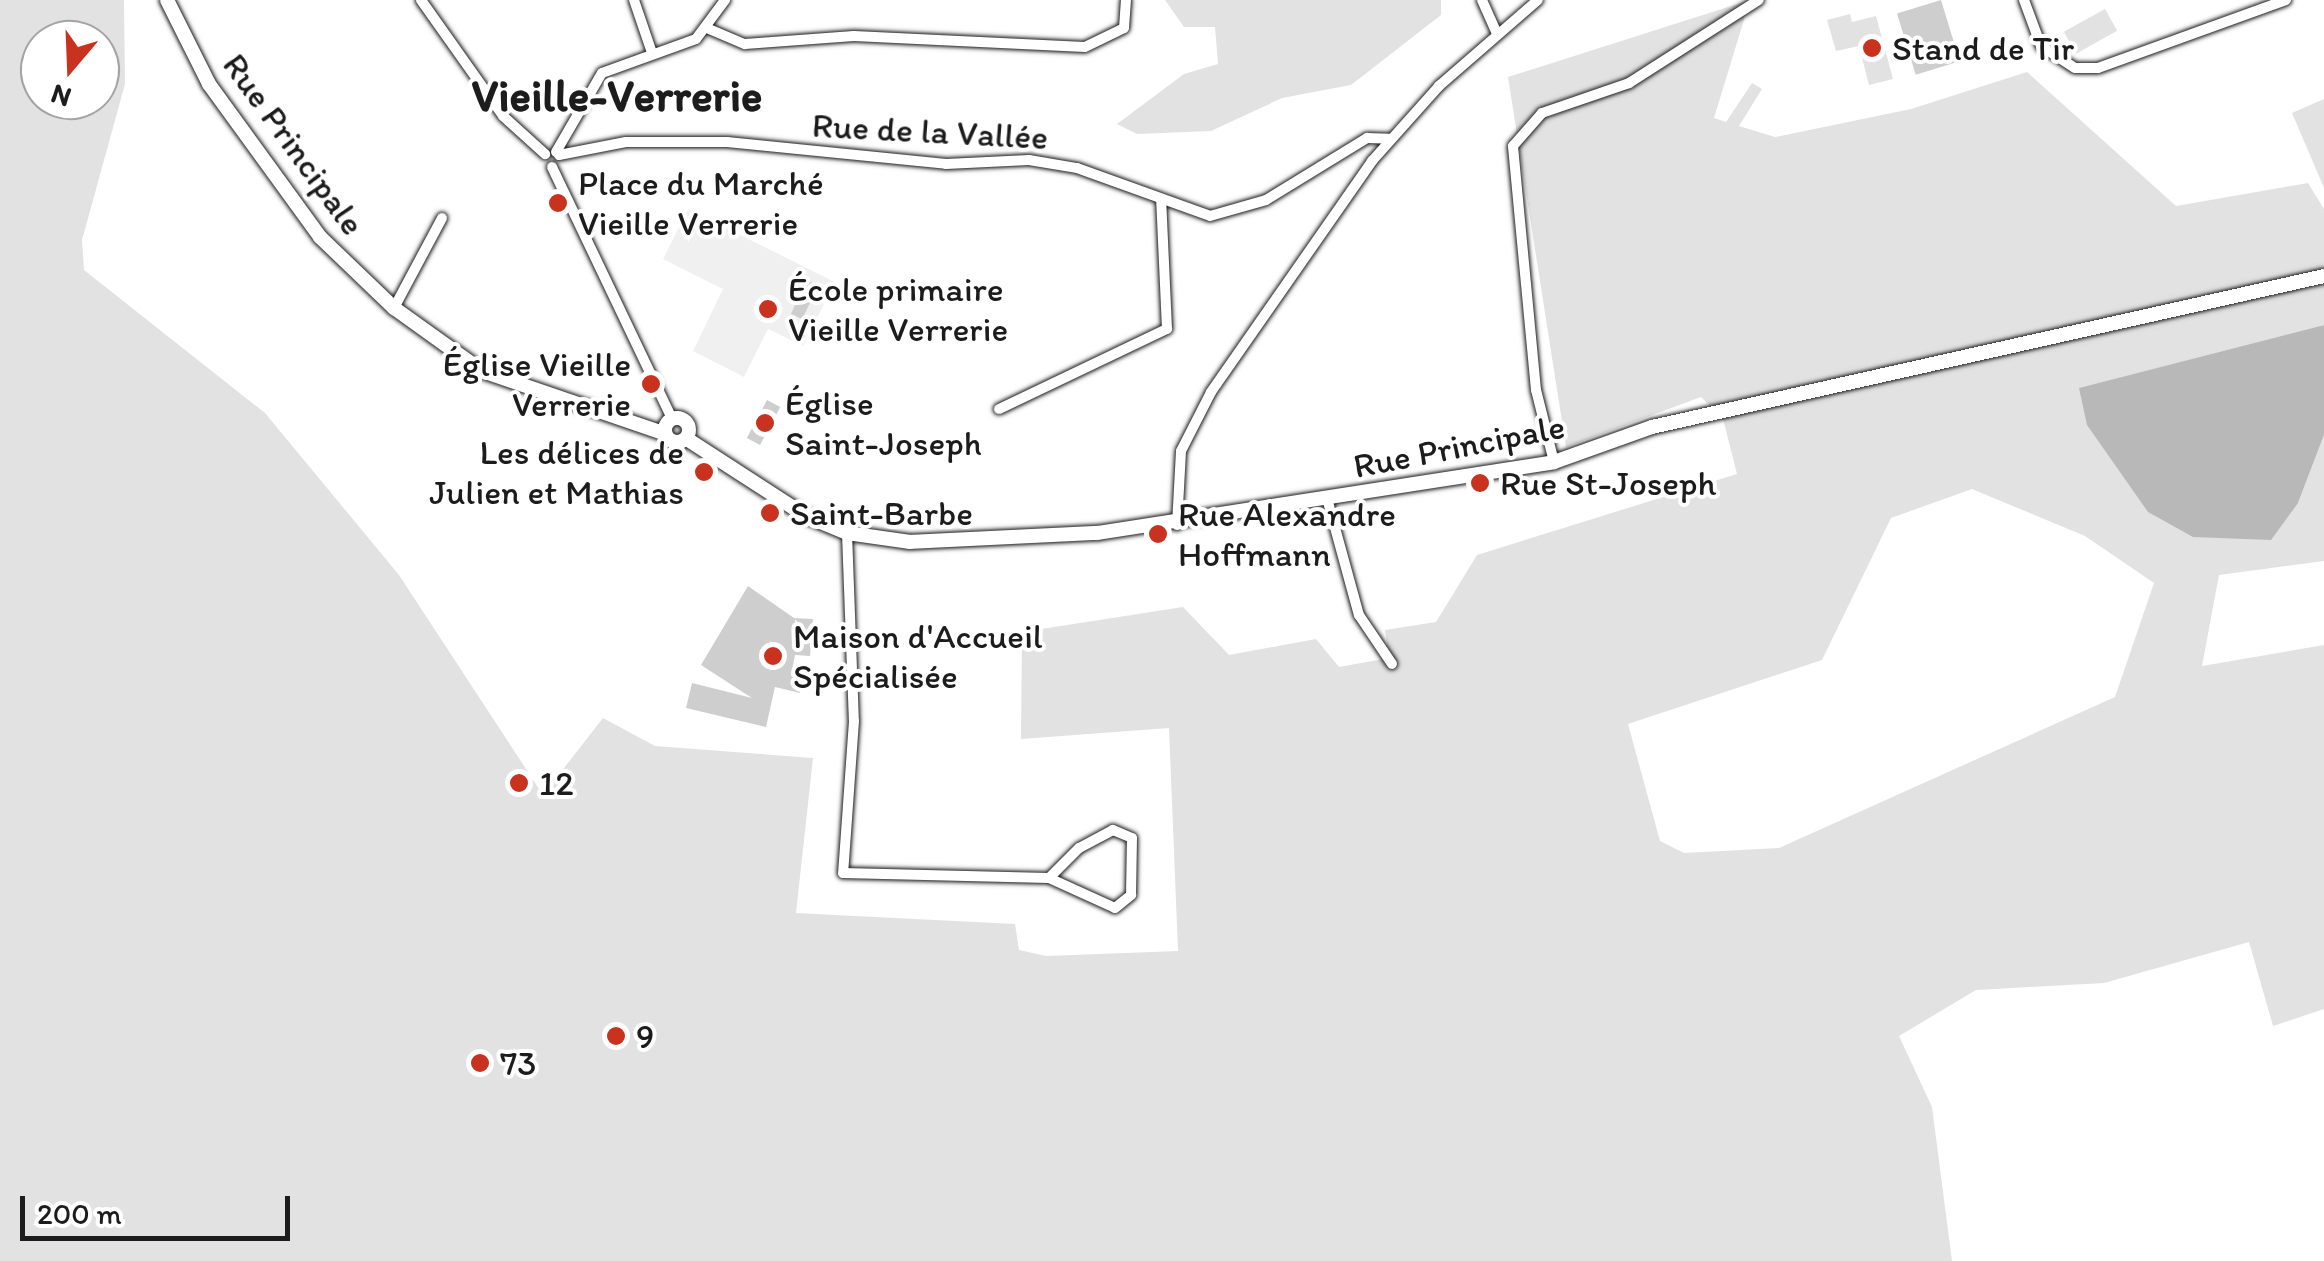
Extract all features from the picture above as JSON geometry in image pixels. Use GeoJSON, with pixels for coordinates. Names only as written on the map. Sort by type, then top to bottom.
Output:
{"type":"FeatureCollection","features":[{"type":"Feature","properties":{"kind":"street","name":"Rue Principale"},"geometry":{"type":"LineString","coordinates":[[167,0],[209,84],[310,223],[394,308],[482,371],[669,427],[687,423],[686,438],[806,516],[847,533],[956,542],[1177,524],[1328,502],[1554,462],[1652,428],[2324,276]]}},
{"type":"Feature","properties":{"kind":"street"},"geometry":{"type":"LineString","coordinates":[[421,0],[504,116],[553,154]]}},
{"type":"Feature","properties":{"kind":"street"},"geometry":{"type":"LineString","coordinates":[[634,0],[652,53]]}},
{"type":"Feature","properties":{"kind":"street"},"geometry":{"type":"LineString","coordinates":[[669,427],[552,166],[553,154],[602,73],[709,28],[725,0]]}},
{"type":"Feature","properties":{"kind":"street"},"geometry":{"type":"LineString","coordinates":[[709,28],[746,44],[854,36],[1085,47],[1124,28],[1126,0]]}},
{"type":"Feature","properties":{"kind":"street"},"geometry":{"type":"LineString","coordinates":[[1482,0],[1497,34]]}},
{"type":"Feature","properties":{"kind":"street"},"geometry":{"type":"LineString","coordinates":[[1177,524],[1190,425],[1390,139],[1497,34],[1538,0]]}},
{"type":"Feature","properties":{"kind":"street"},"geometry":{"type":"LineString","coordinates":[[1554,462],[1536,390],[1513,146],[1542,114],[1629,83],[1759,0]]}},
{"type":"Feature","properties":{"kind":"street"},"geometry":{"type":"LineString","coordinates":[[2024,0],[2041,46],[2075,68],[2098,68],[2286,0]]}},
{"type":"Feature","properties":{"kind":"street","name":"Rue de la Vallée"},"geometry":{"type":"LineString","coordinates":[[553,154],[626,142],[727,142],[946,164],[1029,160],[1077,168],[1161,199],[1232,215],[1367,138],[1390,139]]}},
{"type":"Feature","properties":{"kind":"street"},"geometry":{"type":"LineString","coordinates":[[998,409],[1167,329],[1161,199]]}},
{"type":"Feature","properties":{"kind":"street"},"geometry":{"type":"LineString","coordinates":[[394,308],[442,218]]}},
{"type":"Feature","properties":{"kind":"street"},"geometry":{"type":"LineString","coordinates":[[1328,502],[1359,615],[1392,664]]}},
{"type":"Feature","properties":{"kind":"street"},"geometry":{"type":"LineString","coordinates":[[847,533],[854,722],[843,873],[1049,878],[1106,907],[1126,904],[1132,838],[1113,830],[1079,848],[1049,878]]}},
{"type":"Feature","properties":{"kind":"shaded area"},"geometry":{"type":"Polygon","coordinates":[[[0,0],[124,0],[125,84],[120,102],[120,20],[20,20],[20,120],[115,120],[82,240],[84,270],[265,413],[399,575],[543,795],[603,718],[655,746],[813,758],[796,913],[1015,924],[1019,950],[1046,956],[1178,951],[1169,728],[1021,739],[1022,632],[1183,607],[1229,655],[1316,639],[1339,667],[1389,658],[1385,630],[1436,622],[1477,555],[1737,474],[1723,419],[1701,397],[1566,447],[1508,77],[1750,0],[1714,118],[1726,122],[1752,83],[1762,89],[1739,126],[1775,137],[1911,109],[2027,72],[2176,206],[2308,183],[2324,209],[2324,325],[2080,388],[2298,503],[2324,435],[2324,561],[2219,575],[2202,666],[2324,645],[2324,1009],[2273,1026],[2249,942],[2104,983],[1976,990],[1899,1036],[1932,1107],[1952,1261],[0,1261],[0,0]],[[1972,489],[1891,518],[1822,660],[1628,724],[1660,841],[1684,853],[1779,848],[2115,697],[2154,583],[2085,536],[1972,489]]]}},
{"type":"Feature","properties":{"kind":"shaded area"},"geometry":{"type":"Polygon","coordinates":[[[1165,0],[1441,0],[1441,15],[1351,85],[1282,98],[1211,131],[1137,134],[1117,124],[1184,74],[1218,64],[1215,27],[1184,27],[1165,0]]]}},
{"type":"Feature","properties":{"kind":"shaded area"},"geometry":{"type":"Polygon","coordinates":[[[2105,9],[2117,31],[2076,54],[2064,32],[2105,9]]]}},
{"type":"Feature","properties":{"kind":"shaded area","name":"Stand de Tir"},"geometry":{"type":"Polygon","coordinates":[[[1850,14],[1852,22],[1876,16],[1893,79],[1869,85],[1859,46],[1836,51],[1827,20],[1850,14]]]}},
{"type":"Feature","properties":{"kind":"shaded area"},"geometry":{"type":"Polygon","coordinates":[[[2324,99],[2324,188],[2292,113],[2324,99]]]}},
{"type":"Feature","properties":{"kind":"shaded area","name":"École primaire Vieille Verrerie"},"geometry":{"type":"Polygon","coordinates":[[[688,209],[835,282],[803,346],[768,329],[744,377],[693,351],[723,289],[663,259],[688,209]]]}},
{"type":"Feature","properties":{"kind":"shaded area"},"geometry":{"type":"Polygon","coordinates":[[[2324,325],[2324,435],[2298,503],[2271,540],[2193,537],[2148,512],[2087,425],[2079,388],[2324,325]]]}},
{"type":"Feature","properties":{"kind":"building"},"geometry":{"type":"Polygon","coordinates":[[[1941,0],[1960,61],[1916,75],[1897,13],[1941,0]]]}},
{"type":"Feature","properties":{"kind":"building"},"geometry":{"type":"Polygon","coordinates":[[[794,274],[830,291],[824,302],[813,297],[802,319],[791,314],[801,291],[789,286],[794,274]]]}},
{"type":"Feature","properties":{"kind":"building","name":"Église Saint-Joseph"},"geometry":{"type":"Polygon","coordinates":[[[767,400],[780,407],[760,445],[747,438],[767,400]]]}},
{"type":"Feature","properties":{"kind":"building","name":"Maison d'Accueil Spécialisée"},"geometry":{"type":"Polygon","coordinates":[[[748,586],[794,618],[813,619],[810,656],[795,655],[791,676],[804,679],[800,693],[775,687],[766,727],[686,708],[692,683],[752,698],[701,665],[748,586]]]}},
{"type":"Feature","properties":{"kind":"place","name":"Stand de Tir"},"geometry":{"type":"Point","coordinates":[1872,48]}},
{"type":"Feature","properties":{"kind":"place","name":"Place du Marché Vieille Verrerie"},"geometry":{"type":"Point","coordinates":[558,203]}},
{"type":"Feature","properties":{"kind":"place","name":"École primaire Vieille Verrerie"},"geometry":{"type":"Point","coordinates":[768,309]}},
{"type":"Feature","properties":{"kind":"place","name":"Église Vieille Verrerie"},"geometry":{"type":"Point","coordinates":[651,384]}},
{"type":"Feature","properties":{"kind":"place","name":"Église Saint-Joseph"},"geometry":{"type":"Point","coordinates":[765,423]}},
{"type":"Feature","properties":{"kind":"place","name":"Les délices de Julien et Mathias"},"geometry":{"type":"Point","coordinates":[704,472]}},
{"type":"Feature","properties":{"kind":"place","name":"Rue St-Joseph"},"geometry":{"type":"Point","coordinates":[1480,483]}},
{"type":"Feature","properties":{"kind":"place","name":"Saint-Barbe"},"geometry":{"type":"Point","coordinates":[770,513]}},
{"type":"Feature","properties":{"kind":"place","name":"Rue Alexandre Hoffmann"},"geometry":{"type":"Point","coordinates":[1158,534]}},
{"type":"Feature","properties":{"kind":"place","name":"Maison d'Accueil Spécialisée"},"geometry":{"type":"Point","coordinates":[773,656]}},
{"type":"Feature","properties":{"kind":"place","name":"12"},"geometry":{"type":"Point","coordinates":[519,783]}},
{"type":"Feature","properties":{"kind":"place","name":"9"},"geometry":{"type":"Point","coordinates":[616,1036]}},
{"type":"Feature","properties":{"kind":"place","name":"73"},"geometry":{"type":"Point","coordinates":[480,1063]}},
{"type":"Feature","properties":{"kind":"district","name":"Vieille-Verrerie"},"geometry":{"type":"Point","coordinates":[617,96]}}]}
